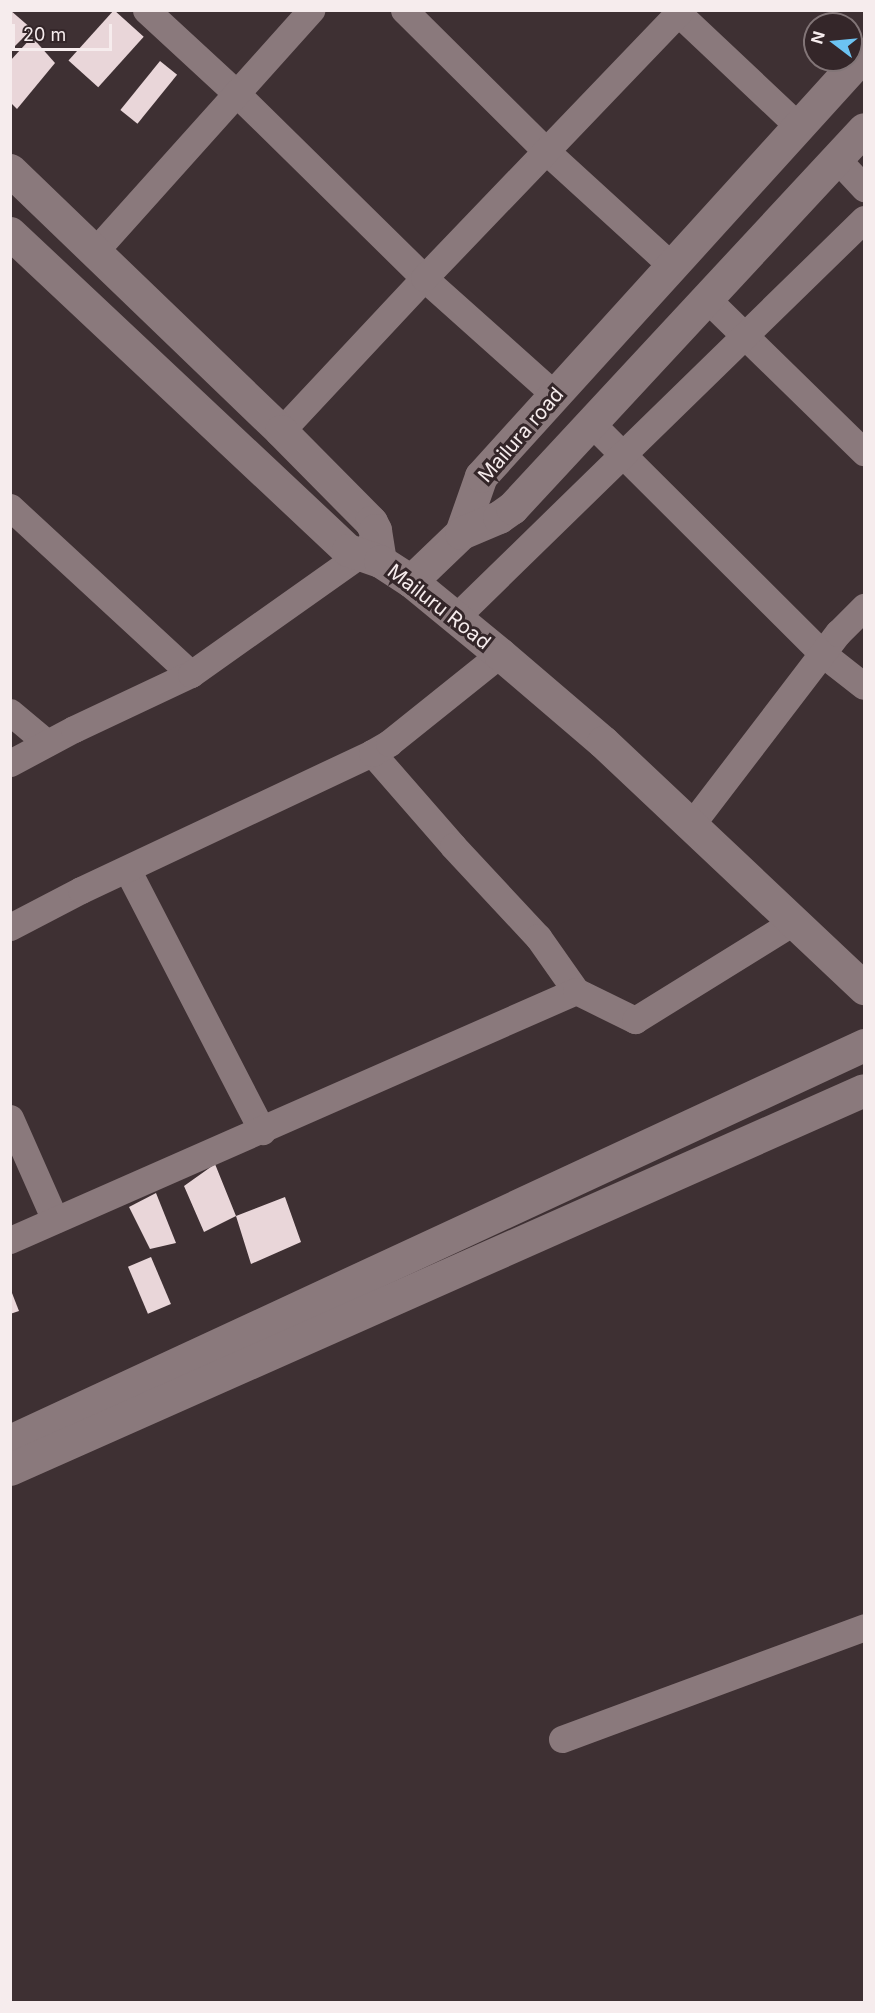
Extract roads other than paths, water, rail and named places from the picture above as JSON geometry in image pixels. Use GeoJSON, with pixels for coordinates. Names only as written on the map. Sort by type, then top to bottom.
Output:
{"type":"FeatureCollection","features":[{"type":"Feature","properties":{"kind":"street"},"geometry":{"type":"LineString","coordinates":[[146,10],[236,93],[423,278],[555,395]]}},
{"type":"Feature","properties":{"kind":"street"},"geometry":{"type":"LineString","coordinates":[[95,251],[311,10]]}},
{"type":"Feature","properties":{"kind":"street"},"geometry":{"type":"LineString","coordinates":[[404,10],[546,151],[673,267]]}},
{"type":"Feature","properties":{"kind":"street"},"geometry":{"type":"LineString","coordinates":[[281,431],[423,278],[678,11],[799,126]]}},
{"type":"Feature","properties":{"kind":"street","name":"Mailura road"},"geometry":{"type":"LineString","coordinates":[[461,533],[481,476],[864,54]]}},
{"type":"Feature","properties":{"kind":"street"},"geometry":{"type":"LineString","coordinates":[[411,581],[461,533],[506,514],[864,129]]}},
{"type":"Feature","properties":{"kind":"street"},"geometry":{"type":"LineString","coordinates":[[837,159],[864,188]]}},
{"type":"Feature","properties":{"kind":"street"},"geometry":{"type":"LineString","coordinates":[[10,170],[281,431],[371,522],[372,551],[191,674],[10,763]]}},
{"type":"Feature","properties":{"kind":"street"},"geometry":{"type":"LineString","coordinates":[[456,617],[864,219]]}},
{"type":"Feature","properties":{"kind":"street","name":"Mailuru Road"},"geometry":{"type":"LineString","coordinates":[[10,233],[344,547],[372,551],[500,654],[603,742],[864,988]]}},
{"type":"Feature","properties":{"kind":"street"},"geometry":{"type":"LineString","coordinates":[[706,298],[746,334],[864,452]]}},
{"type":"Feature","properties":{"kind":"street"},"geometry":{"type":"LineString","coordinates":[[592,424],[624,453],[823,654],[864,686]]}},
{"type":"Feature","properties":{"kind":"street"},"geometry":{"type":"LineString","coordinates":[[10,507],[191,674]]}},
{"type":"Feature","properties":{"kind":"street"},"geometry":{"type":"LineString","coordinates":[[691,825],[838,633],[864,608]]}},
{"type":"Feature","properties":{"kind":"street"},"geometry":{"type":"LineString","coordinates":[[10,927],[372,753],[389,743],[500,654]]}},
{"type":"Feature","properties":{"kind":"street"},"geometry":{"type":"LineString","coordinates":[[10,712],[47,743]]}},
{"type":"Feature","properties":{"kind":"street"},"geometry":{"type":"LineString","coordinates":[[372,753],[453,846],[538,937],[576,991],[635,1020],[793,922]]}},
{"type":"Feature","properties":{"kind":"street"},"geometry":{"type":"LineString","coordinates":[[127,869],[262,1131]]}},
{"type":"Feature","properties":{"kind":"street"},"geometry":{"type":"LineString","coordinates":[[10,1240],[576,991]]}},
{"type":"Feature","properties":{"kind":"street"},"geometry":{"type":"LineString","coordinates":[[10,1441],[864,1045]]}},
{"type":"Feature","properties":{"kind":"street"},"geometry":{"type":"LineString","coordinates":[[10,1469],[864,1090]]}},
{"type":"Feature","properties":{"kind":"street"},"geometry":{"type":"LineString","coordinates":[[10,1118],[55,1220]]}},
{"type":"Feature","properties":{"kind":"street"},"geometry":{"type":"LineString","coordinates":[[562,1739],[864,1628]]}}]}
